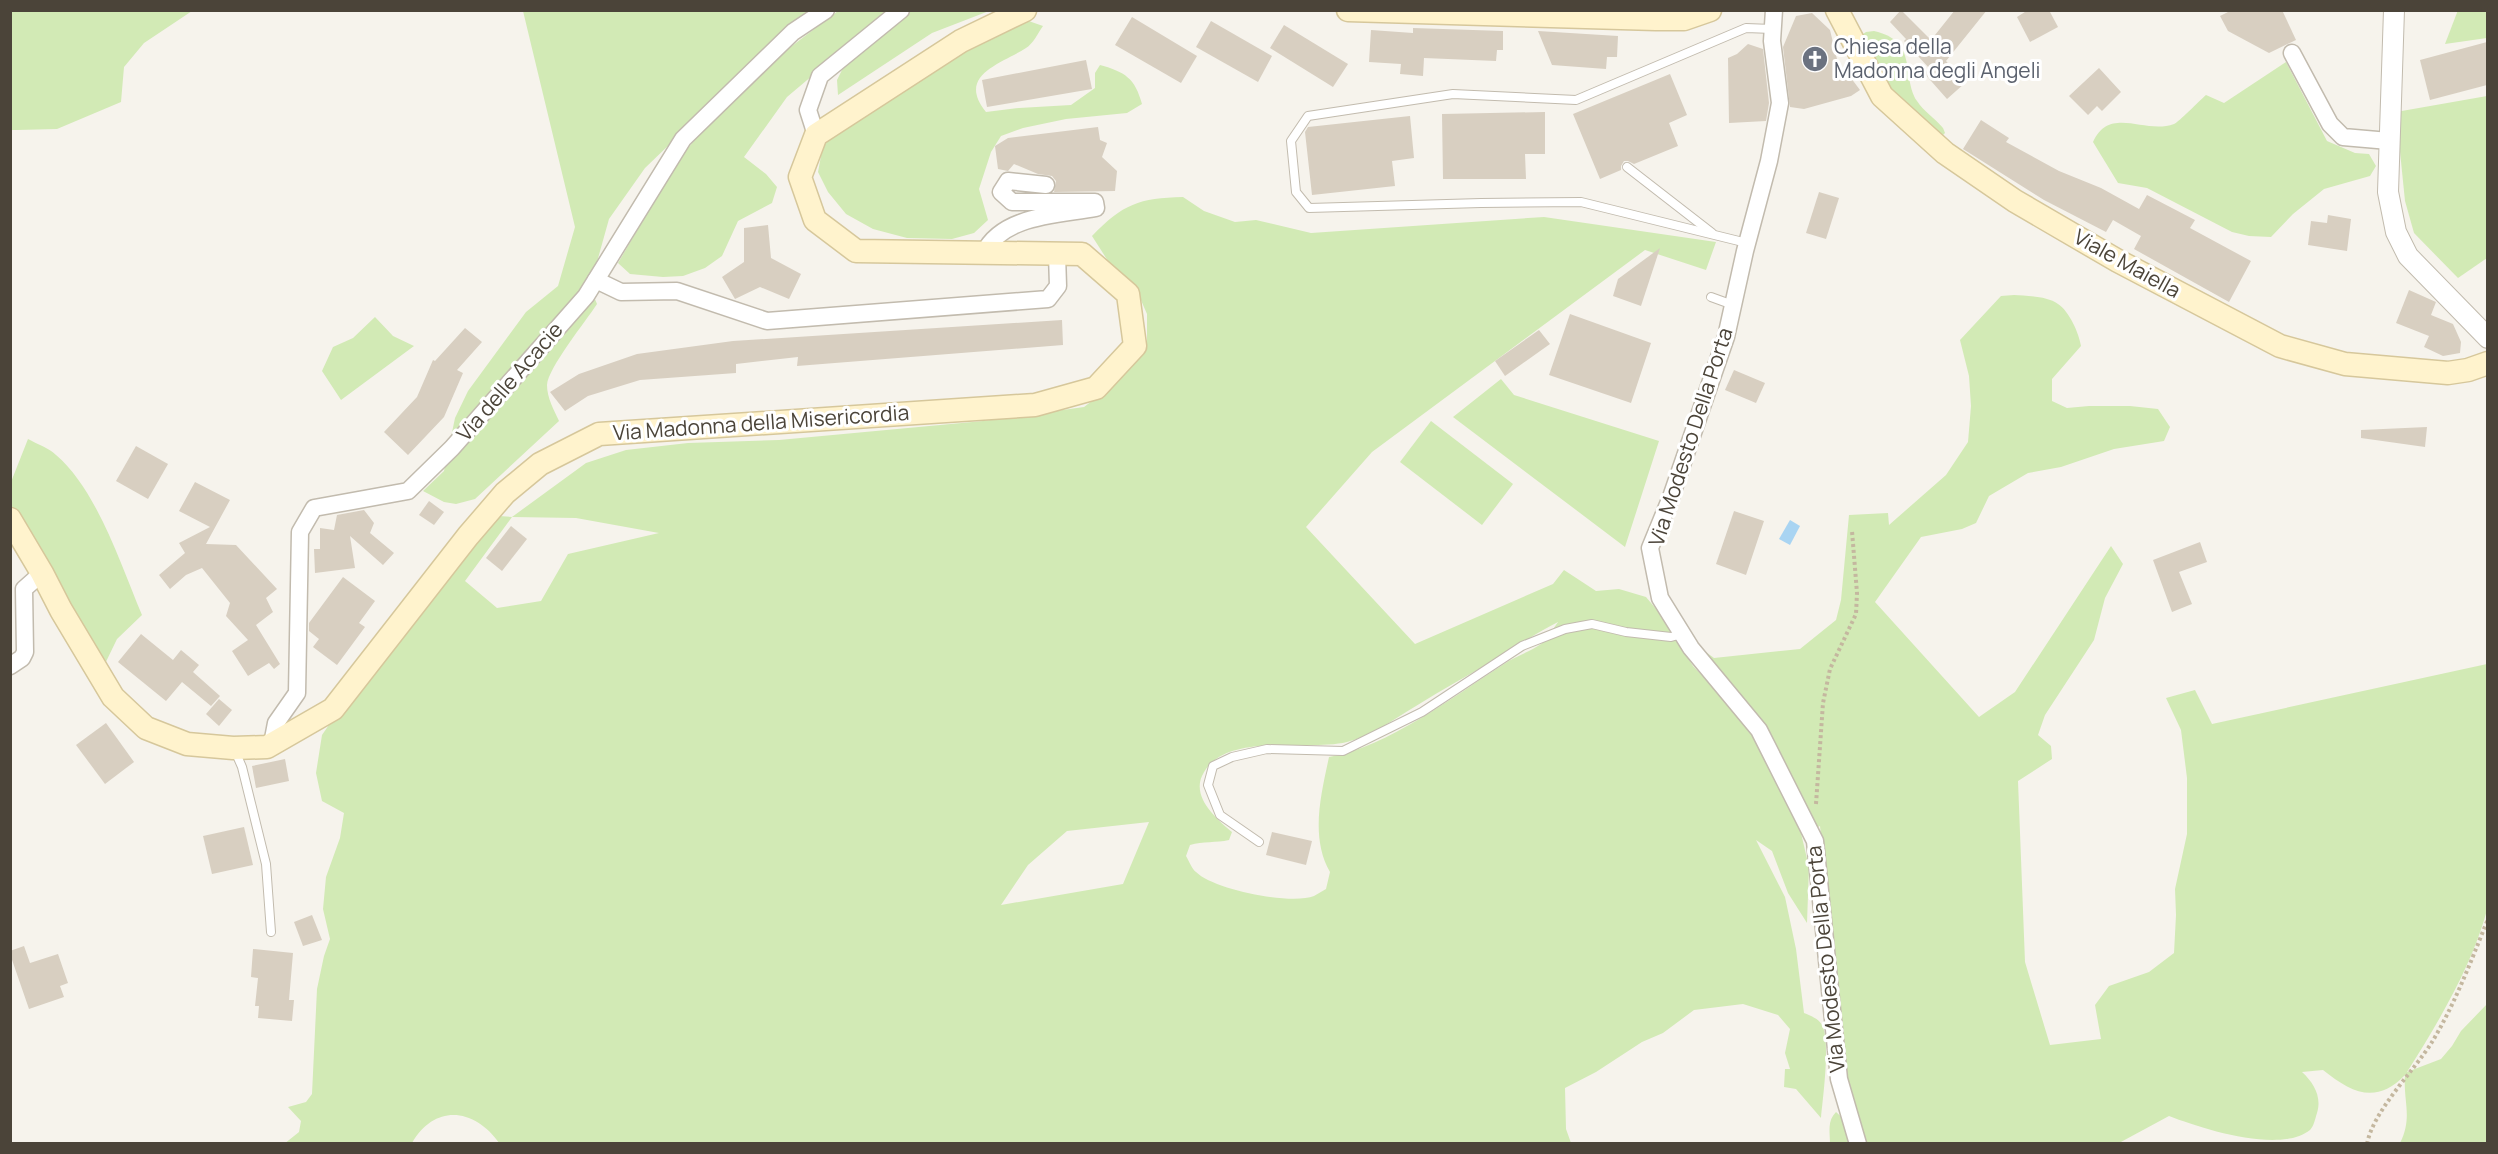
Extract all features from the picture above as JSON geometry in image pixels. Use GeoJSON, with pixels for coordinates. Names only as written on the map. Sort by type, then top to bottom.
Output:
{"type":"FeatureCollection","features":[{"type":"Feature","properties":{"kind":"main road"},"geometry":{"type":"LineString","coordinates":[[816,135],[961,41],[1025,10]]}},
{"type":"Feature","properties":{"kind":"main road"},"geometry":{"type":"LineString","coordinates":[[1348,10],[1656,15],[1684,19],[1710,10]]}},
{"type":"Feature","properties":{"kind":"main road","name":"Viale Maiella"},"geometry":{"type":"LineString","coordinates":[[1836,14],[1882,96],[1945,153],[2015,201],[2128,266],[2280,346],[2345,364],[2448,373],[2468,370],[2487,363]]}},
{"type":"Feature","properties":{"kind":"main road","name":"Via Madonna della Misericordia"},"geometry":{"type":"LineString","coordinates":[[10,519],[113,696],[146,728],[188,744],[233,748],[267,747],[333,709],[468,536],[505,493],[540,465],[599,434],[1035,405],[1096,388],[1135,346],[1128,294],[1082,254],[856,251],[815,220],[811,209],[800,177],[816,135]]}},
{"type":"Feature","properties":{"kind":"street","name":"Via delle Acacie"},"geometry":{"type":"LineString","coordinates":[[273,744],[276,723],[297,693],[300,532],[314,508],[408,491],[460,439],[586,296],[682,139],[793,32],[826,10]]}},
{"type":"Feature","properties":{"kind":"street"},"geometry":{"type":"LineString","coordinates":[[816,135],[808,110],[820,76],[901,10]]}},
{"type":"Feature","properties":{"kind":"street","name":"Via Modesto Della Porta"},"geometry":{"type":"LineString","coordinates":[[1774,10],[1772,29],[1780,103],[1769,161],[1722,348],[1671,497],[1650,548],[1660,598],[1690,648],[1759,730],[1815,841],[1839,1079],[1858,1143]]}},
{"type":"Feature","properties":{"kind":"street"},"geometry":{"type":"LineString","coordinates":[[2394,10],[2388,192],[2396,232],[2408,256],[2487,338]]}},
{"type":"Feature","properties":{"kind":"street"},"geometry":{"type":"LineString","coordinates":[[2292,53],[2330,124],[2343,137],[2389,141]]}},
{"type":"Feature","properties":{"kind":"street"},"geometry":{"type":"LineString","coordinates":[[984,253],[989,242],[1017,223],[1095,208],[1095,202],[1012,202],[1001,192],[1008,181],[1046,184]]}},
{"type":"Feature","properties":{"kind":"street"},"geometry":{"type":"LineString","coordinates":[[596,280],[621,292],[677,291],[766,321],[1048,299],[1058,286],[1057,254]]}},
{"type":"Feature","properties":{"kind":"street"},"geometry":{"type":"LineString","coordinates":[[10,666],[25,652],[24,589],[42,573]]}},
{"type":"Feature","properties":{"kind":"lane"},"geometry":{"type":"LineString","coordinates":[[1747,243],[1581,202],[1309,208],[1296,192],[1291,141],[1308,116],[1453,94],[1576,100],[1746,28],[1772,29]]}},
{"type":"Feature","properties":{"kind":"lane"},"geometry":{"type":"LineString","coordinates":[[1628,167],[1715,235]]}},
{"type":"Feature","properties":{"kind":"lane"},"geometry":{"type":"LineString","coordinates":[[1711,297],[1733,305]]}},
{"type":"Feature","properties":{"kind":"lane"},"geometry":{"type":"LineString","coordinates":[[1259,842],[1220,815],[1208,785],[1213,766],[1232,757],[1267,749],[1343,751],[1422,712],[1522,646],[1565,628],[1592,624],[1671,637],[1682,634]]}},
{"type":"Feature","properties":{"kind":"lane"},"geometry":{"type":"LineString","coordinates":[[233,748],[242,767],[266,864],[271,932]]}},
{"type":"Feature","properties":{"kind":"path"},"geometry":{"type":"LineString","coordinates":[[1815,841],[1823,703],[1830,669],[1856,614],[1857,593],[1852,531]]}},
{"type":"Feature","properties":{"kind":"path"},"geometry":{"type":"LineString","coordinates":[[2367,1143],[2385,1107],[2431,1042],[2455,999],[2487,919]]}},
{"type":"Feature","properties":{"kind":"green space"},"geometry":{"type":"Polygon","coordinates":[[[2458,10],[2487,11],[2487,38],[2445,44],[2458,10]]]}},
{"type":"Feature","properties":{"kind":"green space"},"geometry":{"type":"Polygon","coordinates":[[[10,11],[192,11],[144,43],[124,67],[121,102],[57,129],[11,130],[10,11]]]}},
{"type":"Feature","properties":{"kind":"green space"},"geometry":{"type":"Polygon","coordinates":[[[523,11],[808,11],[645,168],[609,219],[590,287],[597,304],[560,356],[549,377],[548,395],[559,421],[475,499],[456,504],[444,502],[423,491],[444,471],[455,418],[468,391],[526,312],[558,286],[575,227],[523,11]]]}},
{"type":"Feature","properties":{"kind":"green space"},"geometry":{"type":"Polygon","coordinates":[[[838,11],[889,11],[787,97],[744,157],[766,174],[777,187],[772,203],[738,221],[722,256],[705,268],[683,276],[630,274],[618,263],[679,159],[702,131],[780,55],[838,11]]]}},
{"type":"Feature","properties":{"kind":"green space"},"geometry":{"type":"Polygon","coordinates":[[[903,11],[989,11],[932,33],[838,95],[837,80],[842,70],[903,11]]]}},
{"type":"Feature","properties":{"kind":"green space"},"geometry":{"type":"Polygon","coordinates":[[[1020,18],[1043,26],[1029,46],[985,72],[979,80],[976,89],[978,99],[986,112],[1071,105],[1095,88],[1095,73],[1100,65],[1128,77],[1136,88],[1142,104],[1127,113],[1066,119],[1023,128],[1001,136],[991,152],[979,189],[988,220],[974,233],[952,239],[907,238],[873,229],[846,214],[828,192],[818,172],[824,140],[843,120],[1020,18]]]}},
{"type":"Feature","properties":{"kind":"green space"},"geometry":{"type":"Polygon","coordinates":[[[1874,31],[1888,36],[1903,51],[1912,91],[1920,105],[1943,128],[1945,133],[1940,138],[1889,98],[1856,39],[1866,32],[1874,31]]]}},
{"type":"Feature","properties":{"kind":"green space"},"geometry":{"type":"Polygon","coordinates":[[[2286,62],[2327,141],[2355,153],[2369,154],[2376,166],[2370,176],[2324,189],[2293,214],[2271,237],[2249,236],[2232,232],[2147,188],[2118,183],[2093,142],[2100,131],[2109,125],[2118,123],[2152,126],[2174,124],[2206,95],[2224,103],[2286,62]]]}},
{"type":"Feature","properties":{"kind":"green space"},"geometry":{"type":"Polygon","coordinates":[[[2487,96],[2487,258],[2458,278],[2414,233],[2405,201],[2396,112],[2487,96]]]}},
{"type":"Feature","properties":{"kind":"green space"},"geometry":{"type":"Polygon","coordinates":[[[1183,197],[1204,211],[1235,222],[1256,220],[1311,233],[1544,217],[1716,242],[1706,270],[1645,250],[1372,452],[1306,527],[1415,644],[1553,584],[1564,570],[1596,591],[1619,589],[1646,597],[1662,616],[1693,666],[1737,712],[1769,757],[1796,812],[1809,867],[1807,923],[1788,893],[1772,851],[1756,840],[1785,897],[1796,949],[1804,1013],[1820,1022],[1825,1035],[1821,1118],[1796,1089],[1784,1087],[1785,1069],[1790,1069],[1785,1053],[1790,1029],[1778,1015],[1743,1004],[1694,1010],[1663,1033],[1642,1042],[1596,1072],[1565,1088],[1566,1129],[1571,1143],[500,1144],[479,1123],[467,1117],[455,1115],[443,1116],[432,1121],[421,1130],[412,1143],[284,1144],[299,1132],[301,1121],[288,1107],[306,1102],[312,1094],[317,989],[330,939],[323,909],[326,877],[340,838],[344,813],[322,801],[316,773],[322,735],[333,719],[402,640],[449,576],[499,516],[512,517],[586,463],[626,450],[688,443],[779,440],[983,421],[1084,407],[1117,382],[1137,360],[1147,341],[1147,314],[1137,291],[1108,261],[1092,236],[1113,217],[1133,205],[1155,199],[1183,197]],[[512,517],[465,581],[497,608],[541,601],[568,554],[659,533],[576,518],[512,517]],[[1558,622],[1365,736],[1347,742],[1330,744],[1247,748],[1228,753],[1213,762],[1202,776],[1200,792],[1208,807],[1232,832],[1229,840],[1190,845],[1186,856],[1193,869],[1205,879],[1219,885],[1271,897],[1303,898],[1314,896],[1326,889],[1330,872],[1320,845],[1319,816],[1329,757],[1374,743],[1420,719],[1508,661],[1541,644],[1558,622]],[[1149,822],[1067,831],[1028,865],[1001,905],[1123,884],[1149,822]]]}},
{"type":"Feature","properties":{"kind":"green space"},"geometry":{"type":"Polygon","coordinates":[[[2001,296],[2043,298],[2058,304],[2070,317],[2078,335],[2081,346],[2052,379],[2052,401],[2067,408],[2130,406],[2158,409],[2170,427],[2164,441],[2114,449],[2061,467],[2028,473],[1989,496],[1976,523],[1962,529],[1921,537],[1875,602],[1979,717],[2015,692],[2111,546],[2123,564],[2105,598],[2094,640],[2045,715],[2038,735],[2051,746],[2052,759],[2018,781],[2025,962],[2050,1045],[2101,1039],[2095,1005],[2109,986],[2149,972],[2174,953],[2175,889],[2187,834],[2187,778],[2181,730],[2166,698],[2195,690],[2212,724],[2487,664],[2487,910],[2473,952],[2463,973],[2442,1014],[2407,1072],[2441,1059],[2461,1031],[2487,1004],[2487,1143],[2400,1143],[2407,1117],[2405,1075],[2384,1090],[2374,1093],[2354,1090],[2323,1070],[2302,1072],[2318,1096],[2318,1107],[2310,1130],[2297,1137],[2280,1140],[2241,1137],[2169,1116],[2119,1143],[1864,1143],[1848,1091],[1820,826],[1814,829],[1703,650],[1714,658],[1800,649],[1836,620],[1841,600],[1849,515],[1888,513],[1889,525],[1946,475],[1968,442],[1971,406],[1969,376],[1960,340],[2001,296]]]}},
{"type":"Feature","properties":{"kind":"green space"},"geometry":{"type":"Polygon","coordinates":[[[375,317],[393,336],[414,346],[341,400],[322,371],[333,347],[353,338],[375,317]]]}},
{"type":"Feature","properties":{"kind":"green space"},"geometry":{"type":"Polygon","coordinates":[[[1501,379],[1514,395],[1659,441],[1625,547],[1453,417],[1501,379]]]}},
{"type":"Feature","properties":{"kind":"green space"},"geometry":{"type":"Polygon","coordinates":[[[1431,421],[1513,484],[1482,525],[1400,462],[1431,421]]]}},
{"type":"Feature","properties":{"kind":"green space"},"geometry":{"type":"Polygon","coordinates":[[[28,439],[53,453],[71,470],[84,488],[106,529],[142,615],[117,639],[102,670],[11,510],[11,482],[28,439]]]}},
{"type":"Feature","properties":{"kind":"green space"},"geometry":{"type":"Polygon","coordinates":[[[1836,1112],[1847,1122],[1854,1143],[1830,1143],[1830,1123],[1836,1112]]]}},
{"type":"Feature","properties":{"kind":"water"},"geometry":{"type":"Polygon","coordinates":[[[1790,520],[1800,526],[1790,545],[1779,539],[1790,520]]]}},
{"type":"Feature","properties":{"kind":"building"},"geometry":{"type":"Polygon","coordinates":[[[1901,10],[1931,40],[1955,10],[1987,10],[1946,61],[1965,83],[1947,99],[1924,73],[1930,69],[1890,22],[1901,10]]]}},
{"type":"Feature","properties":{"kind":"building"},"geometry":{"type":"Polygon","coordinates":[[[2028,10],[2049,10],[2058,27],[2030,42],[2017,17],[2028,10]]]}},
{"type":"Feature","properties":{"kind":"building"},"geometry":{"type":"Polygon","coordinates":[[[2232,10],[2282,10],[2296,40],[2269,53],[2228,31],[2220,16],[2232,10]]]}},
{"type":"Feature","properties":{"kind":"building","name":"Chiesa della Madonna degli Angeli"},"geometry":{"type":"Polygon","coordinates":[[[1812,13],[1830,30],[1842,80],[1851,78],[1860,90],[1851,96],[1804,109],[1790,107],[1783,47],[1796,16],[1812,13]]]}},
{"type":"Feature","properties":{"kind":"building"},"geometry":{"type":"Polygon","coordinates":[[[1132,17],[1197,56],[1181,83],[1115,45],[1132,17]]]}},
{"type":"Feature","properties":{"kind":"building"},"geometry":{"type":"Polygon","coordinates":[[[1211,21],[1272,56],[1258,82],[1196,47],[1211,21]]]}},
{"type":"Feature","properties":{"kind":"building"},"geometry":{"type":"Polygon","coordinates":[[[1284,25],[1348,64],[1333,87],[1270,48],[1284,25]]]}},
{"type":"Feature","properties":{"kind":"building"},"geometry":{"type":"Polygon","coordinates":[[[1413,28],[1503,31],[1503,50],[1497,50],[1496,61],[1424,58],[1423,76],[1400,74],[1401,64],[1369,62],[1371,30],[1413,33],[1413,28]]]}},
{"type":"Feature","properties":{"kind":"building"},"geometry":{"type":"Polygon","coordinates":[[[1538,31],[1618,36],[1617,57],[1607,57],[1606,69],[1552,65],[1538,31]]]}},
{"type":"Feature","properties":{"kind":"building"},"geometry":{"type":"Polygon","coordinates":[[[2487,42],[2487,85],[2430,100],[2420,60],[2487,42]]]}},
{"type":"Feature","properties":{"kind":"building"},"geometry":{"type":"Polygon","coordinates":[[[1748,44],[1763,49],[1769,103],[1766,121],[1729,123],[1728,58],[1737,54],[1748,44]]]}},
{"type":"Feature","properties":{"kind":"building"},"geometry":{"type":"Polygon","coordinates":[[[1086,60],[1092,89],[987,107],[982,80],[1086,60]]]}},
{"type":"Feature","properties":{"kind":"building"},"geometry":{"type":"Polygon","coordinates":[[[2099,68],[2121,92],[2102,111],[2097,106],[2088,115],[2069,96],[2099,68]]]}},
{"type":"Feature","properties":{"kind":"building"},"geometry":{"type":"Polygon","coordinates":[[[1670,74],[1687,115],[1669,123],[1678,146],[1634,164],[1624,161],[1621,170],[1600,179],[1573,114],[1670,74]]]}},
{"type":"Feature","properties":{"kind":"building"},"geometry":{"type":"Polygon","coordinates":[[[1545,112],[1545,154],[1525,154],[1526,179],[1443,179],[1442,114],[1545,112]]]}},
{"type":"Feature","properties":{"kind":"building"},"geometry":{"type":"Polygon","coordinates":[[[1410,116],[1414,158],[1392,161],[1395,186],[1312,195],[1305,132],[1308,127],[1410,116]]]}},
{"type":"Feature","properties":{"kind":"building"},"geometry":{"type":"Polygon","coordinates":[[[1981,120],[2009,138],[2006,142],[2059,171],[2101,188],[2139,209],[2147,195],[2195,220],[2190,228],[2251,261],[2229,302],[2134,249],[2141,236],[2113,220],[2106,232],[2044,200],[1963,149],[1981,120]]]}},
{"type":"Feature","properties":{"kind":"building"},"geometry":{"type":"Polygon","coordinates":[[[1098,127],[1100,140],[1107,143],[1102,157],[1117,171],[1115,191],[1054,192],[1056,181],[1052,176],[1038,174],[1014,164],[1008,171],[998,169],[995,146],[1008,138],[1098,127]]]}},
{"type":"Feature","properties":{"kind":"building"},"geometry":{"type":"Polygon","coordinates":[[[1819,192],[1839,198],[1826,239],[1806,233],[1819,192]]]}},
{"type":"Feature","properties":{"kind":"building"},"geometry":{"type":"Polygon","coordinates":[[[2328,215],[2351,219],[2347,251],[2308,245],[2311,221],[2327,223],[2328,215]]]}},
{"type":"Feature","properties":{"kind":"building"},"geometry":{"type":"Polygon","coordinates":[[[768,225],[771,258],[801,274],[789,299],[760,287],[735,299],[722,277],[744,262],[744,228],[768,225]]]}},
{"type":"Feature","properties":{"kind":"building"},"geometry":{"type":"Polygon","coordinates":[[[1660,248],[1641,306],[1613,296],[1618,279],[1660,248]]]}},
{"type":"Feature","properties":{"kind":"building"},"geometry":{"type":"Polygon","coordinates":[[[2409,290],[2436,302],[2431,315],[2453,324],[2461,342],[2460,353],[2443,356],[2424,347],[2429,336],[2396,323],[2409,290]]]}},
{"type":"Feature","properties":{"kind":"building"},"geometry":{"type":"Polygon","coordinates":[[[1570,314],[1651,343],[1631,403],[1549,375],[1570,314]]]}},
{"type":"Feature","properties":{"kind":"building"},"geometry":{"type":"Polygon","coordinates":[[[1062,320],[1063,345],[797,366],[798,357],[736,364],[736,373],[640,380],[588,396],[565,411],[550,392],[579,374],[637,354],[733,341],[1062,320]]]}},
{"type":"Feature","properties":{"kind":"building"},"geometry":{"type":"Polygon","coordinates":[[[465,328],[482,342],[457,370],[463,373],[444,417],[408,455],[384,432],[417,397],[433,360],[435,361],[465,328]]]}},
{"type":"Feature","properties":{"kind":"building"},"geometry":{"type":"Polygon","coordinates":[[[1539,330],[1550,344],[1505,376],[1495,361],[1539,330]]]}},
{"type":"Feature","properties":{"kind":"building"},"geometry":{"type":"Polygon","coordinates":[[[1734,370],[1765,383],[1756,403],[1725,390],[1734,370]]]}},
{"type":"Feature","properties":{"kind":"building"},"geometry":{"type":"Polygon","coordinates":[[[2427,427],[2425,447],[2361,438],[2361,430],[2427,427]]]}},
{"type":"Feature","properties":{"kind":"building"},"geometry":{"type":"Polygon","coordinates":[[[136,446],[168,464],[148,499],[116,481],[136,446]]]}},
{"type":"Feature","properties":{"kind":"building"},"geometry":{"type":"Polygon","coordinates":[[[195,482],[230,500],[206,544],[236,545],[277,589],[266,598],[273,612],[256,625],[280,664],[274,669],[269,663],[248,676],[232,651],[248,640],[226,616],[230,603],[202,568],[186,575],[170,589],[159,575],[185,553],[179,543],[210,527],[179,511],[195,482]]]}},
{"type":"Feature","properties":{"kind":"building"},"geometry":{"type":"Polygon","coordinates":[[[429,501],[444,512],[434,525],[419,515],[429,501]]]}},
{"type":"Feature","properties":{"kind":"building"},"geometry":{"type":"Polygon","coordinates":[[[364,510],[374,523],[370,533],[394,553],[383,565],[350,536],[355,568],[315,573],[314,549],[320,549],[320,528],[334,530],[337,515],[364,510]]]}},
{"type":"Feature","properties":{"kind":"building"},"geometry":{"type":"Polygon","coordinates":[[[1734,511],[1764,521],[1746,575],[1716,564],[1734,511]]]}},
{"type":"Feature","properties":{"kind":"building"},"geometry":{"type":"Polygon","coordinates":[[[511,526],[527,539],[502,571],[486,558],[511,526]]]}},
{"type":"Feature","properties":{"kind":"building"},"geometry":{"type":"Polygon","coordinates":[[[2200,542],[2207,562],[2179,572],[2192,604],[2172,612],[2153,560],[2200,542]]]}},
{"type":"Feature","properties":{"kind":"building"},"geometry":{"type":"Polygon","coordinates":[[[343,577],[375,601],[359,623],[365,627],[337,665],[313,647],[319,639],[309,631],[309,623],[343,577]]]}},
{"type":"Feature","properties":{"kind":"building"},"geometry":{"type":"Polygon","coordinates":[[[141,634],[173,660],[181,650],[199,665],[193,672],[220,696],[211,706],[182,682],[166,701],[118,662],[141,634]]]}},
{"type":"Feature","properties":{"kind":"building"},"geometry":{"type":"Polygon","coordinates":[[[219,699],[232,710],[219,726],[206,714],[219,699]]]}},
{"type":"Feature","properties":{"kind":"building"},"geometry":{"type":"Polygon","coordinates":[[[106,723],[134,762],[105,784],[76,745],[106,723]]]}},
{"type":"Feature","properties":{"kind":"building"},"geometry":{"type":"Polygon","coordinates":[[[285,759],[289,781],[256,788],[252,766],[285,759]]]}},
{"type":"Feature","properties":{"kind":"building"},"geometry":{"type":"Polygon","coordinates":[[[244,827],[253,865],[212,874],[203,836],[244,827]]]}},
{"type":"Feature","properties":{"kind":"building"},"geometry":{"type":"Polygon","coordinates":[[[1272,832],[1312,841],[1306,865],[1266,855],[1272,832]]]}},
{"type":"Feature","properties":{"kind":"building"},"geometry":{"type":"Polygon","coordinates":[[[312,915],[322,940],[303,946],[294,922],[312,915]]]}},
{"type":"Feature","properties":{"kind":"building"},"geometry":{"type":"Polygon","coordinates":[[[24,946],[30,963],[58,954],[68,983],[60,986],[64,997],[29,1009],[10,954],[10,951],[24,946]]]}},
{"type":"Feature","properties":{"kind":"building"},"geometry":{"type":"Polygon","coordinates":[[[253,949],[293,953],[289,1000],[294,1000],[292,1021],[258,1018],[259,1006],[255,1006],[258,978],[251,977],[253,949]]]}},
{"type":"Feature","properties":{"kind":"place","name":"Chiesa della Madonna degli Angeli"},"geometry":{"type":"Point","coordinates":[1815,59]}}]}
